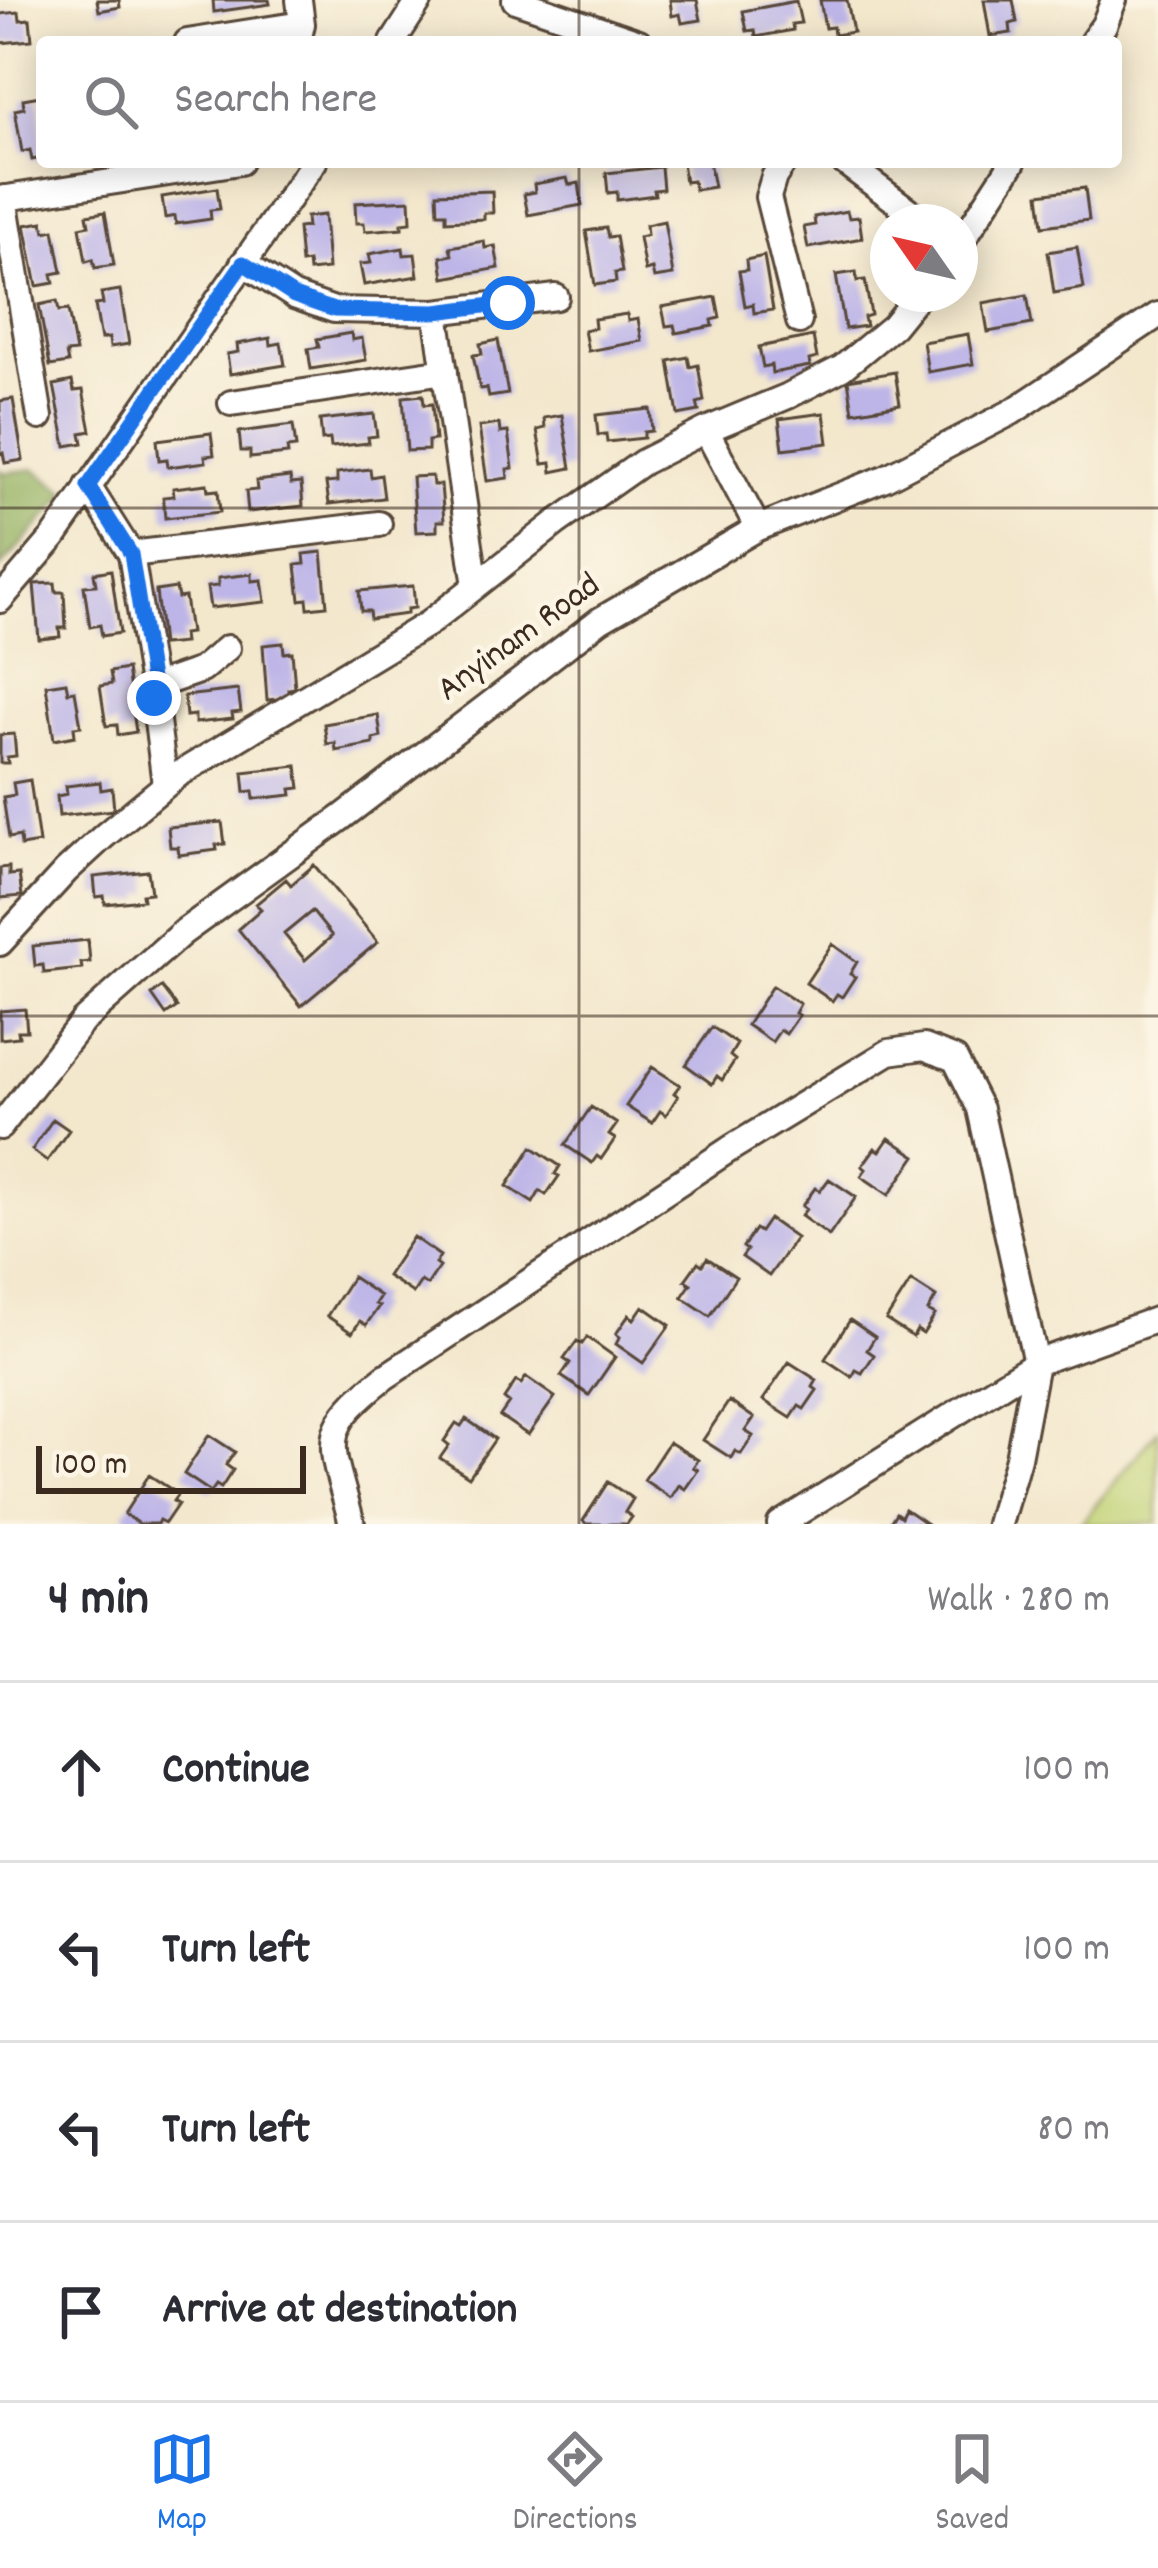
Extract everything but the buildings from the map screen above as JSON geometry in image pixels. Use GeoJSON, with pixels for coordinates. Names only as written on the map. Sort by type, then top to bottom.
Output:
{"type":"FeatureCollection","features":[{"type":"Feature","properties":{"kind":"street"},"geometry":{"type":"LineString","coordinates":[[397,36],[420,0]]}},
{"type":"Feature","properties":{"kind":"street"},"geometry":{"type":"LineString","coordinates":[[514,0],[621,36]]}},
{"type":"Feature","properties":{"kind":"street"},"geometry":{"type":"LineString","coordinates":[[1095,36],[1114,0]]}},
{"type":"Feature","properties":{"kind":"street"},"geometry":{"type":"LineString","coordinates":[[221,36],[300,22]]}},
{"type":"Feature","properties":{"kind":"street"},"geometry":{"type":"LineString","coordinates":[[40,417],[2,198],[200,168]]}},
{"type":"Feature","properties":{"kind":"street"},"geometry":{"type":"LineString","coordinates":[[0,600],[54,537],[310,168]]}},
{"type":"Feature","properties":{"kind":"street"},"geometry":{"type":"LineString","coordinates":[[780,168],[768,197],[799,321]]}},
{"type":"Feature","properties":{"kind":"street"},"geometry":{"type":"LineString","coordinates":[[852,168],[901,204]]}},
{"type":"Feature","properties":{"kind":"street"},"geometry":{"type":"LineString","coordinates":[[978,216],[1009,168]]}},
{"type":"Feature","properties":{"kind":"street"},"geometry":{"type":"LineString","coordinates":[[243,263],[294,296],[334,310],[436,312],[556,297]]}},
{"type":"Feature","properties":{"kind":"street"},"geometry":{"type":"LineString","coordinates":[[436,312],[476,586]]}},
{"type":"Feature","properties":{"kind":"street"},"geometry":{"type":"LineString","coordinates":[[0,943],[66,871],[179,774],[429,623],[643,462],[842,368],[905,312]]}},
{"type":"Feature","properties":{"kind":"street","name":"Anyinam Road"},"geometry":{"type":"LineString","coordinates":[[0,1127],[83,1021],[182,932],[341,818],[600,620],[758,528],[885,478],[1012,412],[1158,315]]}},
{"type":"Feature","properties":{"kind":"street"},"geometry":{"type":"LineString","coordinates":[[231,403],[445,370]]}},
{"type":"Feature","properties":{"kind":"street"},"geometry":{"type":"LineString","coordinates":[[706,430],[758,528]]}},
{"type":"Feature","properties":{"kind":"street"},"geometry":{"type":"LineString","coordinates":[[88,486],[131,554],[166,785]]}},
{"type":"Feature","properties":{"kind":"street"},"geometry":{"type":"LineString","coordinates":[[131,554],[379,524]]}},
{"type":"Feature","properties":{"kind":"street"},"geometry":{"type":"LineString","coordinates":[[152,687],[202,670],[227,648]]}},
{"type":"Feature","properties":{"kind":"street"},"geometry":{"type":"LineString","coordinates":[[352,1524],[332,1445],[336,1425],[352,1403],[714,1160],[889,1052],[924,1047],[955,1059],[980,1108],[1036,1363],[1018,1458],[998,1524]]}},
{"type":"Feature","properties":{"kind":"street"},"geometry":{"type":"LineString","coordinates":[[780,1524],[1036,1363],[1158,1319]]}},
{"type":"Feature","properties":{"kind":"green space"},"geometry":{"type":"Polygon","coordinates":[[[35,469],[68,493],[0,568],[0,470],[35,469]]]}},
{"type":"Feature","properties":{"kind":"green space"},"geometry":{"type":"Polygon","coordinates":[[[1158,1430],[1158,1524],[1080,1524],[1158,1430]]]}},
{"type":"Feature","properties":{"kind":"route"},"geometry":{"type":"LineString","coordinates":[[154,698],[131,554],[88,486],[243,263],[294,296],[334,310],[436,312],[508,303]]}}]}
